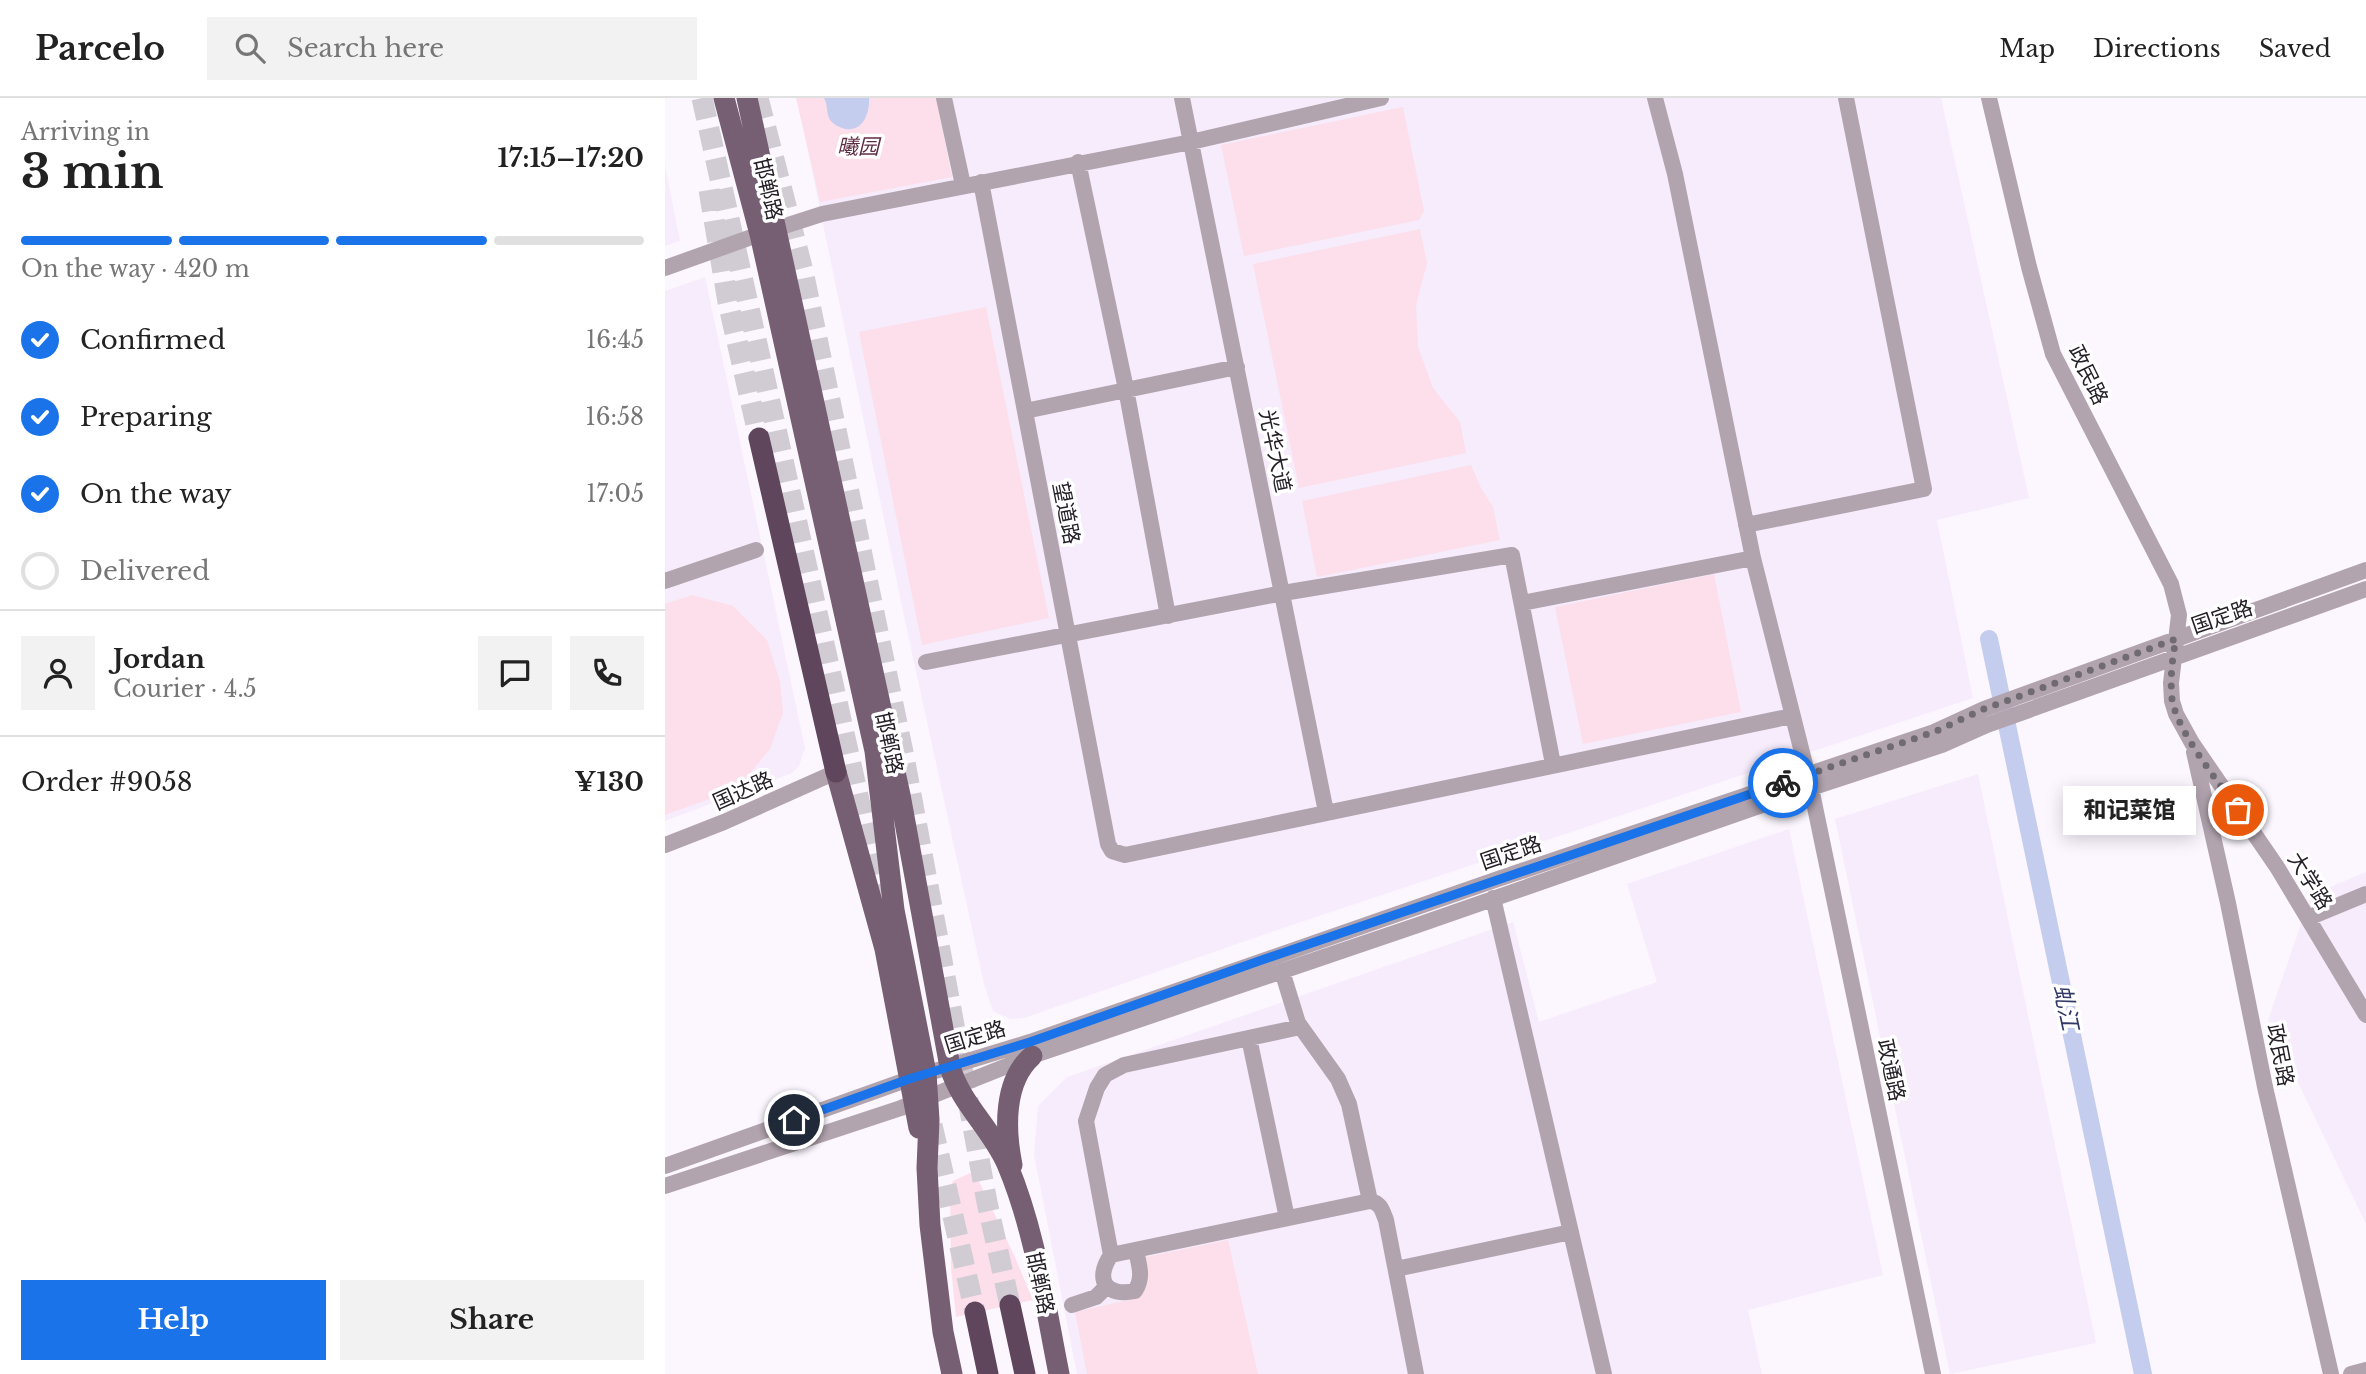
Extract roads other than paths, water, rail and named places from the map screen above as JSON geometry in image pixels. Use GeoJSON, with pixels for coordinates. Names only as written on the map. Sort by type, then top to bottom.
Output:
{"type":"FeatureCollection","features":[{"type":"Feature","properties":{"kind":"highway"},"geometry":{"type":"LineString","coordinates":[[759,438],[837,772]]}},
{"type":"Feature","properties":{"kind":"highway"},"geometry":{"type":"LineString","coordinates":[[1010,1305],[1025,1374]]}},
{"type":"Feature","properties":{"kind":"highway"},"geometry":{"type":"LineString","coordinates":[[975,1312],[988,1374]]}},
{"type":"Feature","properties":{"kind":"main road","name":"邯郸路"},"geometry":{"type":"LineString","coordinates":[[724,98],[768,231],[900,794],[953,1076],[965,1101],[992,1136],[1020,1198],[1030,1233],[1059,1374]]}},
{"type":"Feature","properties":{"kind":"main road","name":"邯郸路"},"geometry":{"type":"LineString","coordinates":[[747,98],[768,231],[879,776],[894,910],[921,1099],[941,1319],[952,1374]]}},
{"type":"Feature","properties":{"kind":"main road","name":"邯郸路"},"geometry":{"type":"LineString","coordinates":[[837,772],[918,1076]]}},
{"type":"Feature","properties":{"kind":"main road"},"geometry":{"type":"LineString","coordinates":[[1020,1198],[1011,1160],[1010,1095],[1019,1071],[1032,1056]]}},
{"type":"Feature","properties":{"kind":"street"},"geometry":{"type":"LineString","coordinates":[[944,98],[963,185]]}},
{"type":"Feature","properties":{"kind":"street","name":"光华大道"},"geometry":{"type":"LineString","coordinates":[[1182,98],[1326,812]]}},
{"type":"Feature","properties":{"kind":"street"},"geometry":{"type":"LineString","coordinates":[[665,268],[822,214],[1191,142],[1381,98]]}},
{"type":"Feature","properties":{"kind":"street","name":"政通路"},"geometry":{"type":"LineString","coordinates":[[1655,98],[1675,174],[1753,558],[1809,781],[1933,1374]]}},
{"type":"Feature","properties":{"kind":"street"},"geometry":{"type":"LineString","coordinates":[[1746,525],[1924,489],[1846,98]]}},
{"type":"Feature","properties":{"kind":"street","name":"政民路"},"geometry":{"type":"LineString","coordinates":[[1989,98],[2029,267],[2053,354],[2171,584],[2179,615],[2173,657]]}},
{"type":"Feature","properties":{"kind":"street"},"geometry":{"type":"LineString","coordinates":[[1079,162],[1126,389],[1168,617]]}},
{"type":"Feature","properties":{"kind":"street","name":"望道路"},"geometry":{"type":"LineString","coordinates":[[981,182],[1108,844],[1112,851],[1125,855],[1326,812]]}},
{"type":"Feature","properties":{"kind":"street"},"geometry":{"type":"LineString","coordinates":[[1024,411],[1237,367]]}},
{"type":"Feature","properties":{"kind":"street"},"geometry":{"type":"LineString","coordinates":[[665,581],[756,550]]}},
{"type":"Feature","properties":{"kind":"street"},"geometry":{"type":"LineString","coordinates":[[926,662],[1283,593],[1511,555],[1553,764]]}},
{"type":"Feature","properties":{"kind":"street"},"geometry":{"type":"LineString","coordinates":[[1522,603],[1753,558]]}},
{"type":"Feature","properties":{"kind":"street","name":"国定路"},"geometry":{"type":"LineString","coordinates":[[2031,702],[2176,639],[2366,570]]}},
{"type":"Feature","properties":{"kind":"street","name":"国定路"},"geometry":{"type":"LineString","coordinates":[[665,1186],[921,1099],[953,1076],[1030,1042],[1259,961],[1809,781],[1942,745],[1986,717],[2173,657],[2366,589]]}},
{"type":"Feature","properties":{"kind":"street","name":"大学路"},"geometry":{"type":"LineString","coordinates":[[2173,657],[2172,701],[2192,743],[2277,867],[2366,1015]]}},
{"type":"Feature","properties":{"kind":"street"},"geometry":{"type":"LineString","coordinates":[[1326,812],[1792,716]]}},
{"type":"Feature","properties":{"kind":"street","name":"政民路"},"geometry":{"type":"LineString","coordinates":[[2192,743],[2265,1087],[2330,1374]]}},
{"type":"Feature","properties":{"kind":"street","name":"国达路"},"geometry":{"type":"LineString","coordinates":[[665,845],[837,772]]}},
{"type":"Feature","properties":{"kind":"street","name":"国定路"},"geometry":{"type":"LineString","coordinates":[[665,1166],[918,1076],[953,1076],[1032,1056],[1493,898],[1809,781]]}},
{"type":"Feature","properties":{"kind":"street"},"geometry":{"type":"LineString","coordinates":[[2308,918],[2366,894]]}},
{"type":"Feature","properties":{"kind":"street"},"geometry":{"type":"LineString","coordinates":[[1493,898],[1604,1374]]}},
{"type":"Feature","properties":{"kind":"street"},"geometry":{"type":"LineString","coordinates":[[1282,971],[1300,1027],[1338,1079],[1349,1104],[1370,1201]]}},
{"type":"Feature","properties":{"kind":"street"},"geometry":{"type":"LineString","coordinates":[[1136,1250],[1141,1273],[1140,1283],[1135,1291],[1125,1293],[1106,1287],[1102,1279],[1103,1272],[1111,1255],[1086,1121],[1097,1088],[1105,1075],[1124,1065],[1300,1027]]}},
{"type":"Feature","properties":{"kind":"street"},"geometry":{"type":"LineString","coordinates":[[1249,1038],[1287,1218]]}},
{"type":"Feature","properties":{"kind":"street"},"geometry":{"type":"LineString","coordinates":[[1111,1255],[1370,1201],[1376,1202],[1384,1213],[1416,1374]]}},
{"type":"Feature","properties":{"kind":"street"},"geometry":{"type":"LineString","coordinates":[[1396,1269],[1571,1232]]}},
{"type":"Feature","properties":{"kind":"street"},"geometry":{"type":"LineString","coordinates":[[1072,1305],[1096,1297],[1106,1287]]}},
{"type":"Feature","properties":{"kind":"street"},"geometry":{"type":"LineString","coordinates":[[2351,1374],[2366,1370]]}},
{"type":"Feature","properties":{"kind":"water"},"geometry":{"type":"Polygon","coordinates":[[[824,98],[869,98],[867,115],[856,128],[845,129],[830,120],[824,98]]]}},
{"type":"Feature","properties":{"kind":"waterway","name":"虬江"},"geometry":{"type":"LineString","coordinates":[[1989,639],[2143,1374]]}},
{"type":"Feature","properties":{"kind":"tunnel"},"geometry":{"type":"LineString","coordinates":[[702,98],[884,912]]}},
{"type":"Feature","properties":{"kind":"tunnel"},"geometry":{"type":"LineString","coordinates":[[758,98],[803,271],[904,757],[987,1202],[1010,1305]]}},
{"type":"Feature","properties":{"kind":"tunnel"},"geometry":{"type":"LineString","coordinates":[[709,190],[728,302],[759,438]]}},
{"type":"Feature","properties":{"kind":"tunnel"},"geometry":{"type":"LineString","coordinates":[[932,1125],[975,1312]]}},
{"type":"Feature","properties":{"kind":"place","name":"和记菜馆"},"geometry":{"type":"Point","coordinates":[2238,810]}},
{"type":"Feature","properties":{"kind":"park label","name":"曦园"},"geometry":{"type":"Point","coordinates":[858,147]}}]}
